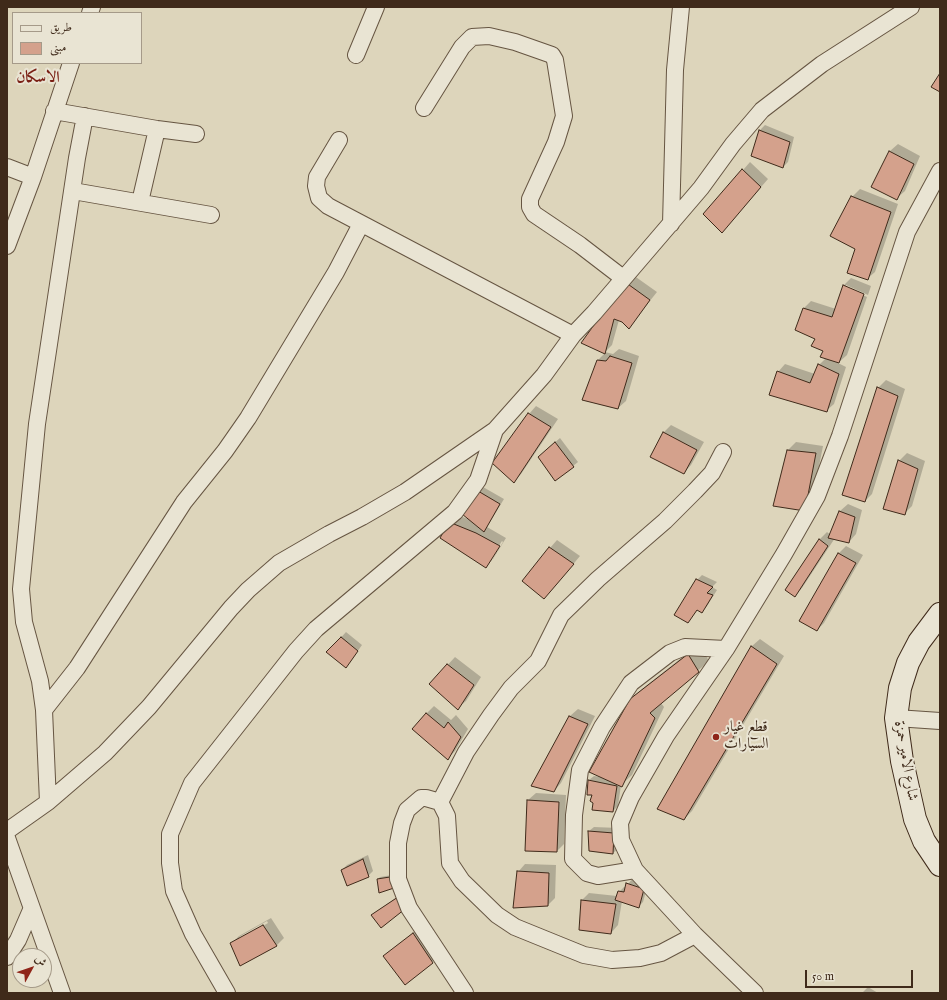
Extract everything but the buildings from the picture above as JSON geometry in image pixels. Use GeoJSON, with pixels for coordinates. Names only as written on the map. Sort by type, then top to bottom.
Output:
{"type":"FeatureCollection","features":[{"type":"Feature","properties":{"kind":"main road","name":"شارع الامير حمزة"},"geometry":{"type":"LineString","coordinates":[[940,614],[919,642],[908,662],[900,688],[896,718],[902,761],[915,819],[924,840],[940,865]]}},
{"type":"Feature","properties":{"kind":"street"},"geometry":{"type":"LineString","coordinates":[[356,55],[376,7]]}},
{"type":"Feature","properties":{"kind":"street"},"geometry":{"type":"LineString","coordinates":[[671,224],[675,70],[681,7]]}},
{"type":"Feature","properties":{"kind":"street"},"geometry":{"type":"LineString","coordinates":[[7,831],[48,802],[105,753],[149,707],[231,608],[248,590],[279,563],[405,492],[495,430],[544,375],[573,335],[599,308],[623,278],[671,224],[701,188],[733,144],[762,110],[822,64],[911,7]]}},
{"type":"Feature","properties":{"kind":"street"},"geometry":{"type":"LineString","coordinates":[[424,108],[462,47],[472,37],[489,36],[515,42],[552,55],[555,60],[564,116],[556,142],[530,198],[530,207],[534,214],[580,245],[623,278]]}},
{"type":"Feature","properties":{"kind":"street"},"geometry":{"type":"LineString","coordinates":[[7,246],[33,177],[71,64]]}},
{"type":"Feature","properties":{"kind":"street"},"geometry":{"type":"LineString","coordinates":[[54,111],[157,129],[196,134]]}},
{"type":"Feature","properties":{"kind":"street"},"geometry":{"type":"LineString","coordinates":[[48,802],[44,710],[40,681],[24,622],[21,589],[37,424],[72,190],[85,116]]}},
{"type":"Feature","properties":{"kind":"street"},"geometry":{"type":"LineString","coordinates":[[140,202],[157,129]]}},
{"type":"Feature","properties":{"kind":"street"},"geometry":{"type":"LineString","coordinates":[[339,140],[317,178],[316,186],[319,198],[328,206],[573,335]]}},
{"type":"Feature","properties":{"kind":"street"},"geometry":{"type":"LineString","coordinates":[[7,167],[33,177]]}},
{"type":"Feature","properties":{"kind":"street"},"geometry":{"type":"LineString","coordinates":[[755,993],[695,935],[635,870],[621,840],[620,823],[631,797],[666,736],[726,649],[784,554],[817,496],[840,436],[907,232],[940,171]]}},
{"type":"Feature","properties":{"kind":"street"},"geometry":{"type":"LineString","coordinates":[[72,190],[211,215]]}},
{"type":"Feature","properties":{"kind":"street"},"geometry":{"type":"LineString","coordinates":[[44,710],[77,668],[116,610],[175,516],[248,418],[336,272],[361,224]]}},
{"type":"Feature","properties":{"kind":"street"},"geometry":{"type":"LineString","coordinates":[[227,993],[193,934],[174,891],[171,870],[170,834],[192,783],[296,651],[316,629],[455,512],[471,493],[478,480],[495,430]]}},
{"type":"Feature","properties":{"kind":"street"},"geometry":{"type":"LineString","coordinates":[[440,802],[466,752],[491,715],[511,688],[538,662],[561,615],[598,579],[665,521],[695,491],[712,473],[723,452]]}},
{"type":"Feature","properties":{"kind":"street"},"geometry":{"type":"LineString","coordinates":[[635,870],[598,876],[586,873],[573,859],[574,815],[580,770],[602,727],[631,683],[670,653],[685,647],[726,649]]}},
{"type":"Feature","properties":{"kind":"street"},"geometry":{"type":"LineString","coordinates":[[896,718],[940,721]]}},
{"type":"Feature","properties":{"kind":"street"},"geometry":{"type":"LineString","coordinates":[[465,993],[409,908],[398,879],[398,844],[407,810],[421,798],[440,802],[447,816],[450,863],[468,889],[482,900],[497,916],[515,927],[584,955],[612,960],[640,958],[661,952],[695,935]]}},
{"type":"Feature","properties":{"kind":"street"},"geometry":{"type":"LineString","coordinates":[[7,838],[31,910],[62,993]]}},
{"type":"Feature","properties":{"kind":"street"},"geometry":{"type":"LineString","coordinates":[[7,957],[18,940],[31,910]]}},
{"type":"Feature","properties":{"kind":"place","name":"قطع غيار السيارات"},"geometry":{"type":"Point","coordinates":[716,737]}},
{"type":"Feature","properties":{"kind":"district","name":"الاسكان"},"geometry":{"type":"Point","coordinates":[38,79]}}]}
